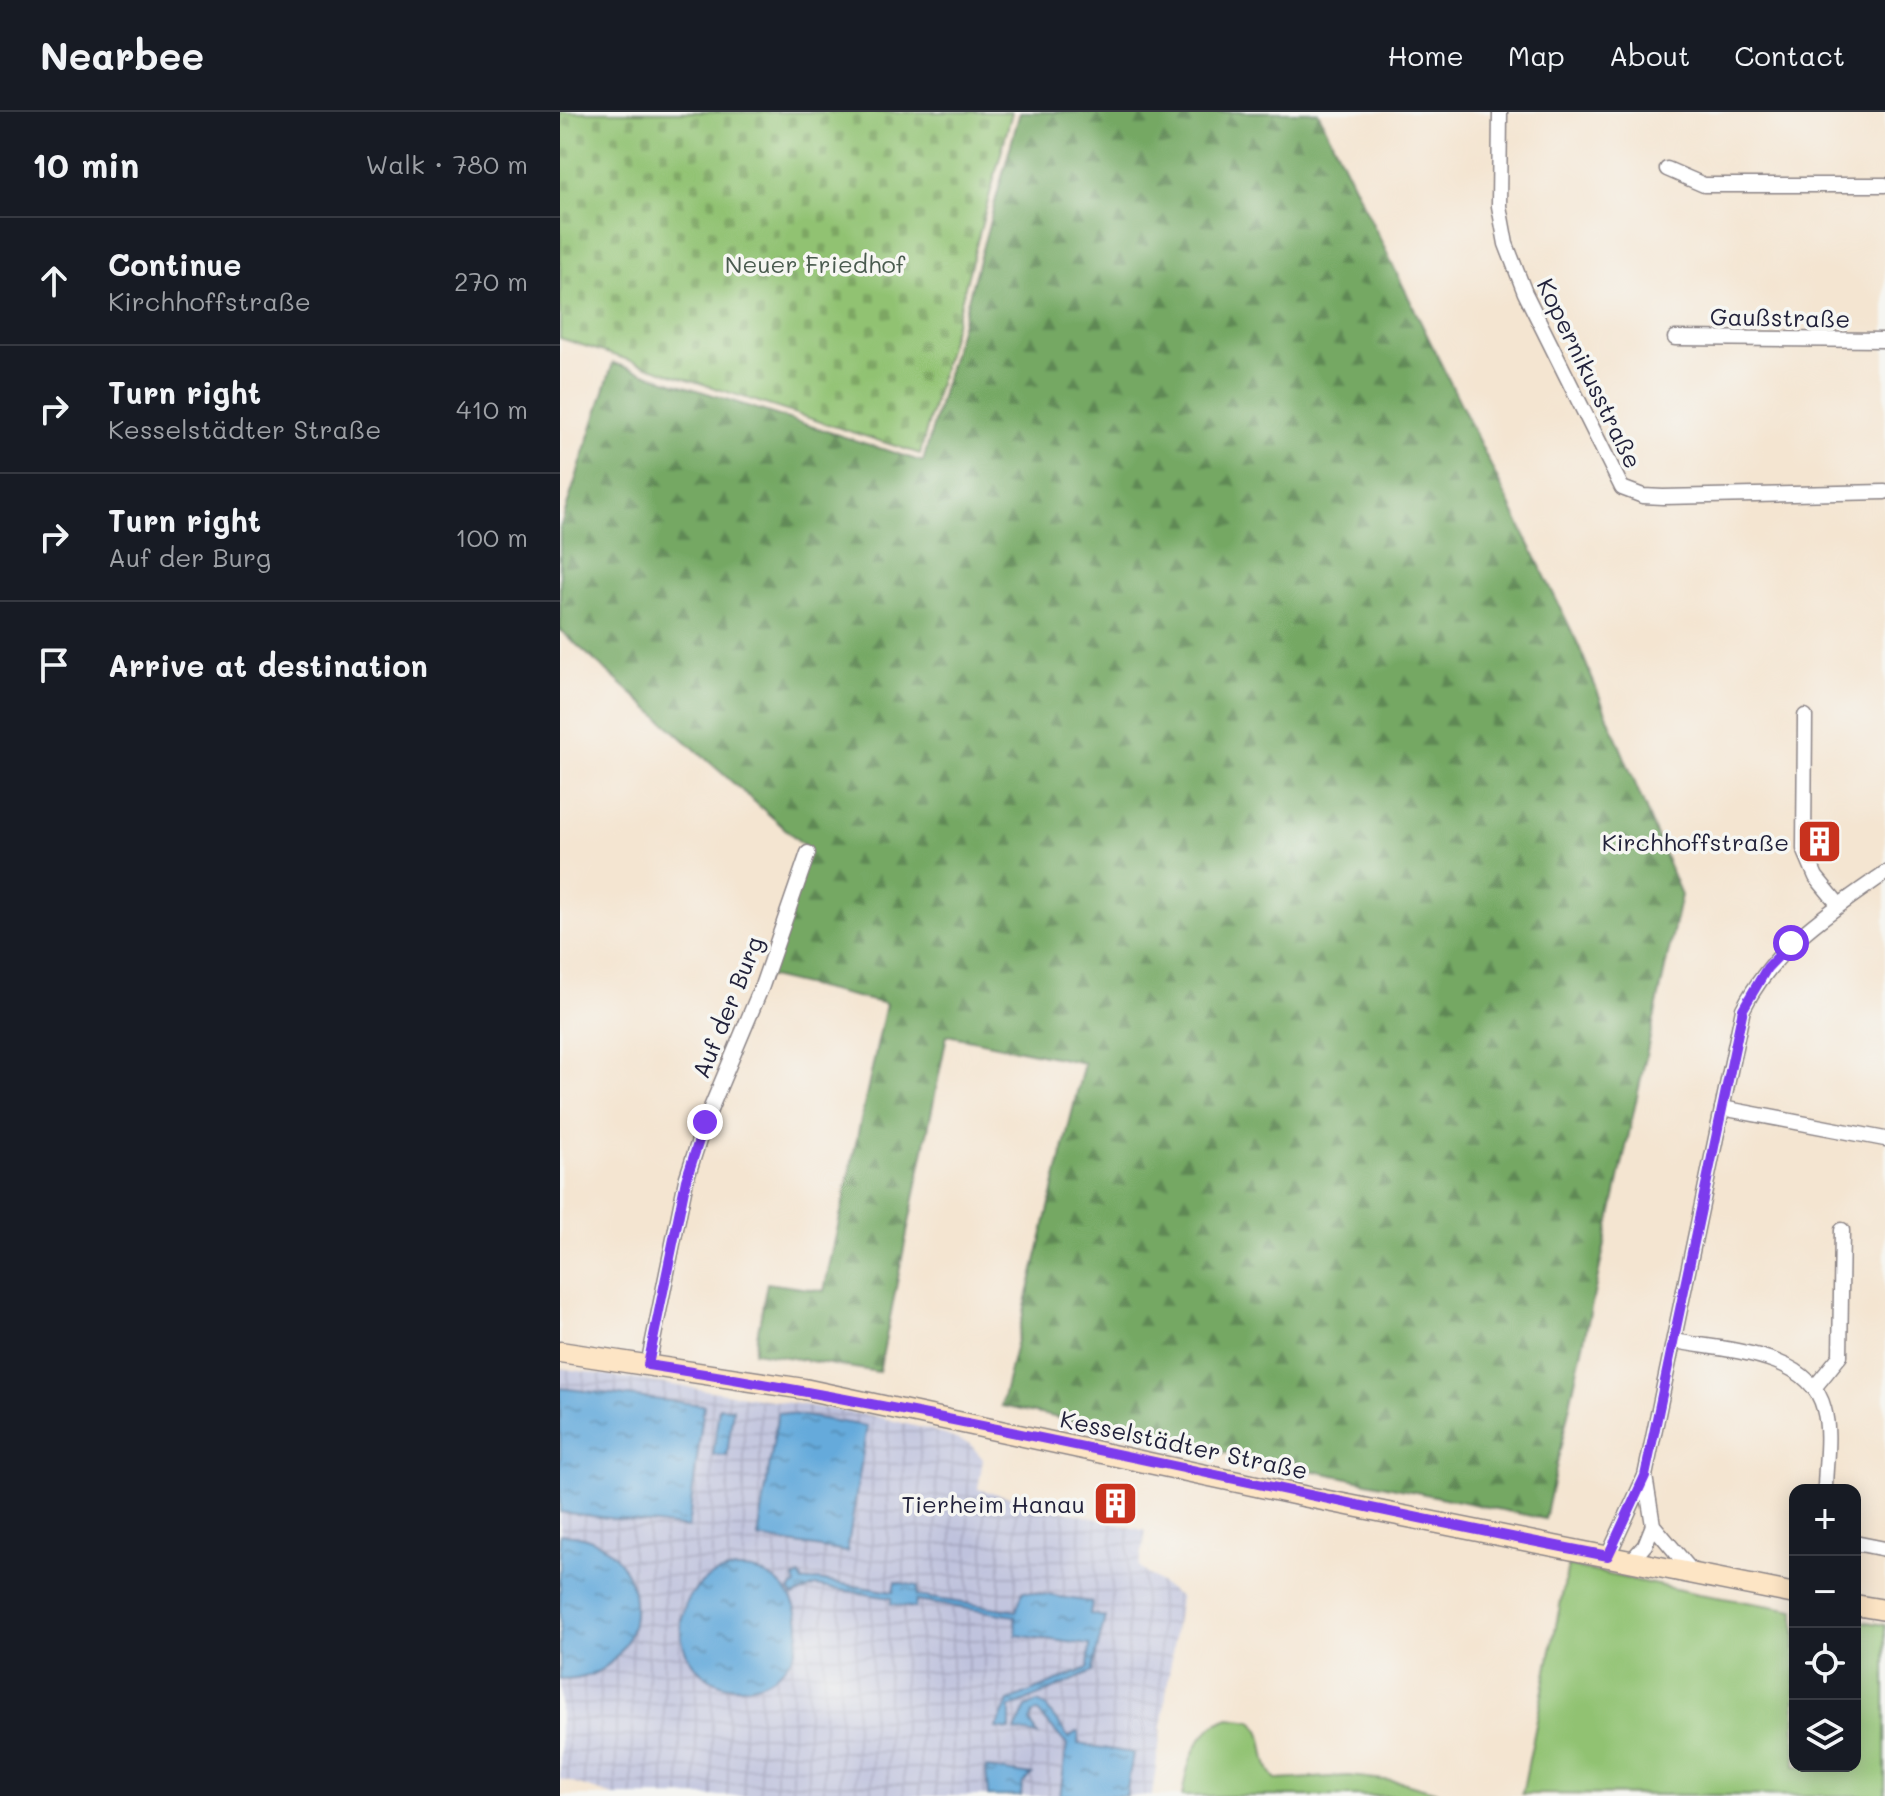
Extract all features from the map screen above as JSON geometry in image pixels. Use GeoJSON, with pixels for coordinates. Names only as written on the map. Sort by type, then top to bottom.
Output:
{"type":"FeatureCollection","features":[{"type":"Feature","properties":{"kind":"main road","name":"Kesselstädter Straße"},"geometry":{"type":"LineString","coordinates":[[560,1352],[804,1389],[1303,1496],[1789,1593]]}},
{"type":"Feature","properties":{"kind":"main road"},"geometry":{"type":"LineString","coordinates":[[1861,1606],[1885,1610]]}},
{"type":"Feature","properties":{"kind":"street","name":"Kopernikusstraße"},"geometry":{"type":"LineString","coordinates":[[1500,112],[1499,206],[1506,244],[1525,293],[1622,488],[1643,496],[1663,497],[1885,492]]}},
{"type":"Feature","properties":{"kind":"street"},"geometry":{"type":"LineString","coordinates":[[1667,169],[1704,185],[1885,185]]}},
{"type":"Feature","properties":{"kind":"street","name":"Gaußstraße"},"geometry":{"type":"LineString","coordinates":[[1675,338],[1885,340]]}},
{"type":"Feature","properties":{"kind":"street"},"geometry":{"type":"LineString","coordinates":[[1805,716],[1806,857],[1839,905]]}},
{"type":"Feature","properties":{"kind":"street","name":"Auf der Burg"},"geometry":{"type":"LineString","coordinates":[[648,1365],[686,1180],[705,1122],[762,986],[808,853]]}},
{"type":"Feature","properties":{"kind":"street"},"geometry":{"type":"LineString","coordinates":[[1608,1556],[1645,1476],[1743,1009],[1757,983],[1780,953],[1839,905],[1885,873]]}},
{"type":"Feature","properties":{"kind":"street"},"geometry":{"type":"LineString","coordinates":[[1722,1108],[1885,1139]]}},
{"type":"Feature","properties":{"kind":"street"},"geometry":{"type":"LineString","coordinates":[[1814,1388],[1840,1356],[1842,1230]]}},
{"type":"Feature","properties":{"kind":"street"},"geometry":{"type":"LineString","coordinates":[[1674,1341],[1777,1363],[1793,1369],[1814,1388],[1825,1415],[1825,1484]]}},
{"type":"Feature","properties":{"kind":"street"},"geometry":{"type":"LineString","coordinates":[[1645,1476],[1653,1525],[1695,1575]]}},
{"type":"Feature","properties":{"kind":"street"},"geometry":{"type":"LineString","coordinates":[[1631,1561],[1645,1545],[1653,1525]]}},
{"type":"Feature","properties":{"kind":"street"},"geometry":{"type":"LineString","coordinates":[[1861,1544],[1885,1549]]}},
{"type":"Feature","properties":{"kind":"shaded area"},"geometry":{"type":"Polygon","coordinates":[[[560,1368],[870,1415],[931,1430],[970,1444],[983,1459],[978,1489],[1146,1531],[1139,1568],[1180,1597],[1152,1796],[614,1796],[560,1779],[560,1368]]]}},
{"type":"Feature","properties":{"kind":"green space","name":"Neuer Friedhof"},"geometry":{"type":"Polygon","coordinates":[[[560,112],[1012,112],[920,454],[560,338],[560,112]]]}},
{"type":"Feature","properties":{"kind":"green space"},"geometry":{"type":"Polygon","coordinates":[[[1020,112],[1318,112],[1578,644],[1681,895],[1545,1519],[1001,1406],[1084,1063],[947,1035],[879,1372],[754,1352],[767,1283],[824,1291],[886,1004],[766,976],[808,849],[560,630],[560,528],[613,363],[923,462],[1020,112]]]}},
{"type":"Feature","properties":{"kind":"green space"},"geometry":{"type":"Polygon","coordinates":[[[1568,1566],[1699,1594],[1789,1609],[1789,1772],[1861,1772],[1861,1621],[1885,1625],[1885,1796],[1522,1794],[1568,1566]]]}},
{"type":"Feature","properties":{"kind":"green space"},"geometry":{"type":"Polygon","coordinates":[[[1229,1718],[1253,1721],[1261,1735],[1271,1774],[1277,1780],[1349,1776],[1402,1782],[1451,1796],[1182,1796],[1190,1761],[1201,1739],[1217,1723],[1229,1718]]]}},
{"type":"Feature","properties":{"kind":"water"},"geometry":{"type":"Polygon","coordinates":[[[560,1388],[704,1405],[688,1528],[560,1512],[560,1388]]]}},
{"type":"Feature","properties":{"kind":"water"},"geometry":{"type":"Polygon","coordinates":[[[719,1407],[733,1408],[727,1456],[713,1455],[719,1407]]]}},
{"type":"Feature","properties":{"kind":"water"},"geometry":{"type":"Polygon","coordinates":[[[778,1412],[867,1426],[847,1552],[758,1538],[778,1412]]]}},
{"type":"Feature","properties":{"kind":"water"},"geometry":{"type":"Polygon","coordinates":[[[560,1534],[593,1541],[616,1557],[630,1581],[634,1608],[629,1635],[615,1658],[592,1674],[560,1680],[560,1534]]]}},
{"type":"Feature","properties":{"kind":"water"},"geometry":{"type":"Polygon","coordinates":[[[740,1569],[763,1574],[782,1586],[794,1605],[799,1628],[794,1651],[782,1670],[763,1682],[740,1687],[717,1682],[698,1670],[686,1651],[681,1628],[686,1605],[698,1586],[717,1574],[740,1569]]]}},
{"type":"Feature","properties":{"kind":"water"},"geometry":{"type":"Polygon","coordinates":[[[800,1576],[803,1582],[817,1580],[893,1592],[895,1582],[918,1586],[917,1596],[1016,1611],[1023,1591],[1092,1602],[1090,1614],[1105,1617],[1092,1672],[1010,1708],[1010,1730],[996,1728],[1009,1701],[1088,1668],[1090,1645],[1016,1635],[1015,1616],[916,1601],[915,1608],[891,1604],[891,1598],[815,1586],[793,1596],[789,1590],[796,1585],[794,1578],[800,1576]]]}},
{"type":"Feature","properties":{"kind":"water"},"geometry":{"type":"Polygon","coordinates":[[[1038,1702],[1046,1707],[1069,1738],[1079,1733],[1078,1744],[1133,1753],[1126,1796],[1060,1796],[1067,1745],[1038,1712],[1033,1713],[1030,1722],[1038,1735],[1015,1731],[1026,1707],[1038,1702]]]}},
{"type":"Feature","properties":{"kind":"water"},"geometry":{"type":"Polygon","coordinates":[[[986,1768],[1032,1775],[1022,1784],[1021,1796],[988,1796],[986,1768]]]}},
{"type":"Feature","properties":{"kind":"place","name":"Kirchhoffstraße"},"geometry":{"type":"Point","coordinates":[1820,841]}},
{"type":"Feature","properties":{"kind":"place","name":"Tierheim Hanau"},"geometry":{"type":"Point","coordinates":[1116,1503]}},
{"type":"Feature","properties":{"kind":"route"},"geometry":{"type":"LineString","coordinates":[[705,1122],[686,1180],[648,1365],[804,1389],[1303,1496],[1608,1556],[1645,1476],[1743,1009],[1767,968],[1791,943]]}}]}
